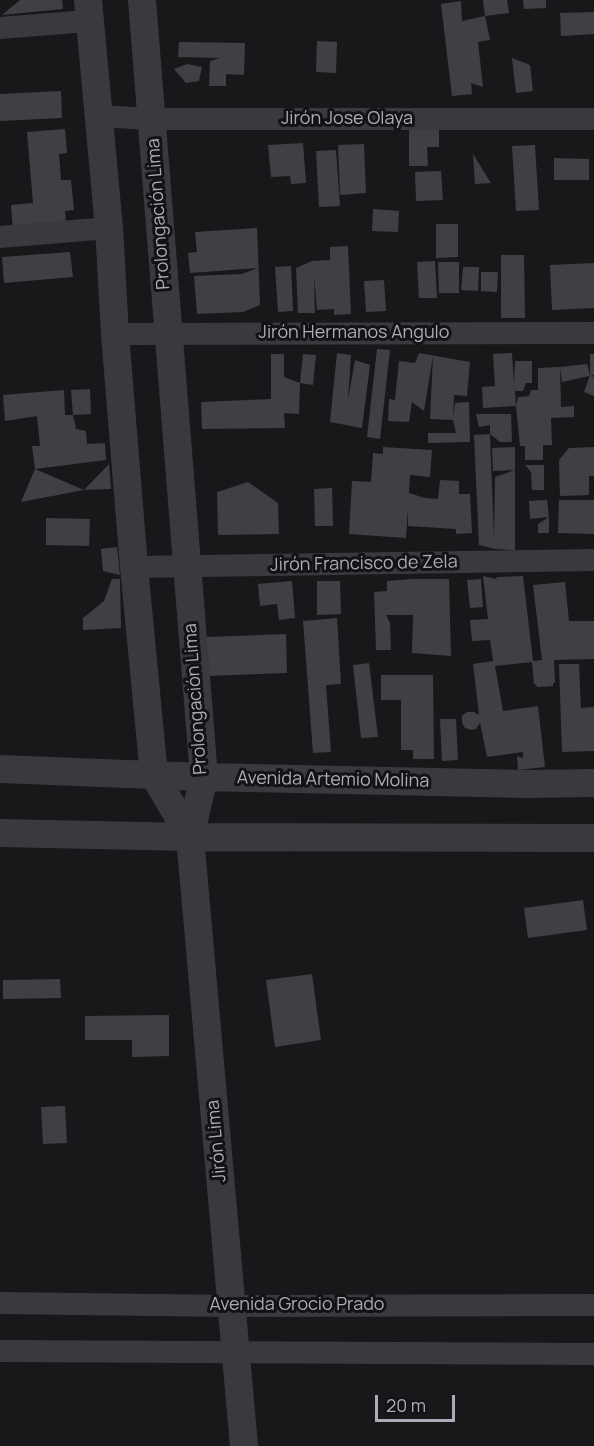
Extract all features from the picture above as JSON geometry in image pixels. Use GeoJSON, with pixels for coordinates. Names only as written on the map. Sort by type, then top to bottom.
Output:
{"type":"FeatureCollection","features":[{"type":"Feature","properties":{"kind":"street","name":"Prolongación Lima"},"geometry":{"type":"LineString","coordinates":[[142,0],[204,777],[190,837]]}},
{"type":"Feature","properties":{"kind":"street"},"geometry":{"type":"LineString","coordinates":[[0,28],[88,10],[109,228],[115,334],[134,567],[154,775],[190,837]]}},
{"type":"Feature","properties":{"kind":"street","name":"Jirón Jose Olaya"},"geometry":{"type":"LineString","coordinates":[[99,116],[152,119],[594,119]]}},
{"type":"Feature","properties":{"kind":"street"},"geometry":{"type":"LineString","coordinates":[[0,237],[109,228]]}},
{"type":"Feature","properties":{"kind":"street","name":"Jirón Hermanos Angulo"},"geometry":{"type":"LineString","coordinates":[[115,334],[594,333]]}},
{"type":"Feature","properties":{"kind":"street","name":"Jirón Francisco de Zela"},"geometry":{"type":"LineString","coordinates":[[134,567],[594,560]]}},
{"type":"Feature","properties":{"kind":"street","name":"Avenida Artemio Molina"},"geometry":{"type":"LineString","coordinates":[[0,769],[204,777],[515,784],[594,783]]}},
{"type":"Feature","properties":{"kind":"street"},"geometry":{"type":"LineString","coordinates":[[0,833],[190,837],[594,838]]}},
{"type":"Feature","properties":{"kind":"street","name":"Jirón Lima"},"geometry":{"type":"LineString","coordinates":[[190,837],[244,1446]]}},
{"type":"Feature","properties":{"kind":"street","name":"Avenida Grocio Prado"},"geometry":{"type":"LineString","coordinates":[[0,1303],[231,1306],[594,1305]]}},
{"type":"Feature","properties":{"kind":"street"},"geometry":{"type":"LineString","coordinates":[[0,1351],[594,1354]]}},
{"type":"Feature","properties":{"kind":"building"},"geometry":{"type":"Polygon","coordinates":[[[20,0],[62,0],[63,9],[2,15],[20,0]]]}},
{"type":"Feature","properties":{"kind":"building"},"geometry":{"type":"Polygon","coordinates":[[[483,0],[507,0],[509,13],[485,16],[483,0]]]}},
{"type":"Feature","properties":{"kind":"building"},"geometry":{"type":"Polygon","coordinates":[[[523,0],[546,0],[546,8],[524,9],[523,0]]]}},
{"type":"Feature","properties":{"kind":"building"},"geometry":{"type":"Polygon","coordinates":[[[461,1],[462,21],[485,16],[490,40],[478,42],[483,87],[471,83],[472,94],[452,96],[441,4],[461,1]]]}},
{"type":"Feature","properties":{"kind":"building"},"geometry":{"type":"Polygon","coordinates":[[[594,12],[594,34],[561,36],[560,13],[594,12]]]}},
{"type":"Feature","properties":{"kind":"building"},"geometry":{"type":"Polygon","coordinates":[[[317,41],[337,42],[336,73],[316,72],[317,41]]]}},
{"type":"Feature","properties":{"kind":"building"},"geometry":{"type":"Polygon","coordinates":[[[179,42],[245,43],[244,75],[226,74],[226,86],[209,86],[210,61],[220,58],[178,57],[179,42]]]}},
{"type":"Feature","properties":{"kind":"building"},"geometry":{"type":"Polygon","coordinates":[[[512,58],[530,65],[533,91],[516,93],[512,58]]]}},
{"type":"Feature","properties":{"kind":"building"},"geometry":{"type":"Polygon","coordinates":[[[187,64],[202,67],[199,81],[186,83],[174,69],[187,64]]]}},
{"type":"Feature","properties":{"kind":"building"},"geometry":{"type":"Polygon","coordinates":[[[61,91],[62,118],[0,121],[0,94],[61,91]]]}},
{"type":"Feature","properties":{"kind":"building"},"geometry":{"type":"Polygon","coordinates":[[[409,124],[439,124],[439,147],[427,147],[428,166],[409,166],[409,124]]]}},
{"type":"Feature","properties":{"kind":"building"},"geometry":{"type":"Polygon","coordinates":[[[65,129],[67,153],[59,154],[61,180],[71,180],[74,210],[65,211],[66,224],[13,232],[11,205],[33,203],[27,132],[65,129]]]}},
{"type":"Feature","properties":{"kind":"building"},"geometry":{"type":"Polygon","coordinates":[[[303,143],[306,183],[291,184],[290,176],[271,177],[268,145],[303,143]]]}},
{"type":"Feature","properties":{"kind":"building"},"geometry":{"type":"Polygon","coordinates":[[[364,144],[366,193],[340,195],[338,145],[364,144]]]}},
{"type":"Feature","properties":{"kind":"building"},"geometry":{"type":"Polygon","coordinates":[[[535,145],[539,210],[516,211],[512,146],[535,145]]]}},
{"type":"Feature","properties":{"kind":"building"},"geometry":{"type":"Polygon","coordinates":[[[336,150],[340,206],[319,207],[316,151],[336,150]]]}},
{"type":"Feature","properties":{"kind":"building"},"geometry":{"type":"Polygon","coordinates":[[[473,154],[491,183],[475,184],[473,154]]]}},
{"type":"Feature","properties":{"kind":"building"},"geometry":{"type":"Polygon","coordinates":[[[554,158],[589,159],[589,180],[554,180],[554,158]]]}},
{"type":"Feature","properties":{"kind":"building"},"geometry":{"type":"Polygon","coordinates":[[[441,171],[443,200],[416,201],[415,172],[441,171]]]}},
{"type":"Feature","properties":{"kind":"building"},"geometry":{"type":"Polygon","coordinates":[[[373,209],[399,211],[398,232],[372,231],[373,209]]]}},
{"type":"Feature","properties":{"kind":"building"},"geometry":{"type":"Polygon","coordinates":[[[436,224],[458,224],[458,257],[436,258],[436,224]]]}},
{"type":"Feature","properties":{"kind":"building"},"geometry":{"type":"Polygon","coordinates":[[[257,228],[260,305],[243,312],[197,314],[194,276],[242,274],[258,268],[190,273],[188,253],[197,252],[195,232],[257,228]]]}},
{"type":"Feature","properties":{"kind":"building"},"geometry":{"type":"Polygon","coordinates":[[[348,246],[351,314],[334,315],[334,309],[317,310],[314,276],[315,313],[298,313],[296,268],[312,261],[330,260],[330,247],[348,246]]]}},
{"type":"Feature","properties":{"kind":"building"},"geometry":{"type":"Polygon","coordinates":[[[70,252],[73,277],[4,283],[2,257],[70,252]]]}},
{"type":"Feature","properties":{"kind":"building"},"geometry":{"type":"Polygon","coordinates":[[[501,255],[524,255],[525,318],[501,318],[501,255]]]}},
{"type":"Feature","properties":{"kind":"building"},"geometry":{"type":"Polygon","coordinates":[[[435,261],[437,298],[419,298],[417,262],[435,261]]]}},
{"type":"Feature","properties":{"kind":"building"},"geometry":{"type":"Polygon","coordinates":[[[438,262],[459,262],[459,293],[439,293],[438,262]]]}},
{"type":"Feature","properties":{"kind":"building"},"geometry":{"type":"Polygon","coordinates":[[[594,263],[594,308],[552,310],[550,265],[594,263]]]}},
{"type":"Feature","properties":{"kind":"building"},"geometry":{"type":"Polygon","coordinates":[[[291,266],[293,311],[278,312],[275,267],[291,266]]]}},
{"type":"Feature","properties":{"kind":"building"},"geometry":{"type":"Polygon","coordinates":[[[463,267],[479,267],[478,291],[461,290],[463,267]]]}},
{"type":"Feature","properties":{"kind":"building"},"geometry":{"type":"Polygon","coordinates":[[[481,272],[498,272],[497,292],[481,291],[481,272]]]}},
{"type":"Feature","properties":{"kind":"building"},"geometry":{"type":"Polygon","coordinates":[[[384,280],[386,311],[366,312],[364,281],[384,280]]]}},
{"type":"Feature","properties":{"kind":"building"},"geometry":{"type":"Polygon","coordinates":[[[377,349],[390,350],[380,439],[367,437],[377,349]]]}},
{"type":"Feature","properties":{"kind":"building"},"geometry":{"type":"Polygon","coordinates":[[[337,353],[351,355],[348,400],[355,360],[370,365],[362,428],[330,422],[337,353]]]}},
{"type":"Feature","properties":{"kind":"building"},"geometry":{"type":"Polygon","coordinates":[[[419,353],[470,362],[467,396],[454,395],[453,418],[455,403],[469,402],[470,442],[428,443],[428,433],[456,433],[453,420],[430,419],[433,356],[424,411],[412,402],[409,422],[388,421],[389,399],[395,400],[399,361],[415,363],[419,353]]]}},
{"type":"Feature","properties":{"kind":"building"},"geometry":{"type":"Polygon","coordinates":[[[512,353],[514,385],[515,361],[532,361],[532,383],[526,383],[523,391],[515,391],[516,406],[483,408],[482,387],[495,386],[493,354],[512,353]]]}},
{"type":"Feature","properties":{"kind":"building"},"geometry":{"type":"Polygon","coordinates":[[[271,354],[284,354],[284,377],[300,383],[299,414],[284,413],[285,428],[202,429],[201,402],[271,399],[271,354]]]}},
{"type":"Feature","properties":{"kind":"building"},"geometry":{"type":"Polygon","coordinates":[[[303,354],[316,355],[313,385],[300,383],[303,354]]]}},
{"type":"Feature","properties":{"kind":"building"},"geometry":{"type":"Polygon","coordinates":[[[590,354],[594,354],[594,375],[562,382],[560,367],[587,364],[590,375],[590,354]]]}},
{"type":"Feature","properties":{"kind":"building"},"geometry":{"type":"Polygon","coordinates":[[[560,367],[561,407],[574,406],[574,417],[551,418],[552,445],[543,445],[543,460],[525,460],[525,446],[520,446],[516,406],[518,397],[529,396],[531,390],[538,390],[538,368],[560,367]]]}},
{"type":"Feature","properties":{"kind":"building"},"geometry":{"type":"Polygon","coordinates":[[[590,375],[594,377],[594,396],[584,392],[590,375]]]}},
{"type":"Feature","properties":{"kind":"building"},"geometry":{"type":"Polygon","coordinates":[[[90,389],[91,414],[73,415],[71,390],[90,389]]]}},
{"type":"Feature","properties":{"kind":"building"},"geometry":{"type":"Polygon","coordinates":[[[64,390],[65,415],[73,415],[76,429],[86,431],[87,444],[105,443],[106,460],[35,469],[32,446],[40,446],[37,416],[5,421],[3,395],[64,390]]]}},
{"type":"Feature","properties":{"kind":"building"},"geometry":{"type":"Polygon","coordinates":[[[476,414],[511,414],[512,442],[500,442],[490,434],[490,425],[479,427],[476,414]]]}},
{"type":"Feature","properties":{"kind":"building"},"geometry":{"type":"Polygon","coordinates":[[[490,434],[494,539],[495,477],[515,470],[515,550],[479,545],[474,435],[490,434]]]}},
{"type":"Feature","properties":{"kind":"building"},"geometry":{"type":"Polygon","coordinates":[[[383,447],[432,450],[430,477],[410,475],[409,493],[438,499],[440,480],[459,481],[459,494],[470,494],[472,533],[456,534],[456,529],[408,526],[408,508],[406,538],[349,534],[352,481],[371,482],[373,453],[383,454],[383,447]]]}},
{"type":"Feature","properties":{"kind":"building"},"geometry":{"type":"Polygon","coordinates":[[[515,447],[515,470],[493,471],[492,448],[515,447]]]}},
{"type":"Feature","properties":{"kind":"building"},"geometry":{"type":"Polygon","coordinates":[[[594,447],[594,476],[589,476],[589,495],[560,496],[559,460],[569,448],[594,447]]]}},
{"type":"Feature","properties":{"kind":"building"},"geometry":{"type":"Polygon","coordinates":[[[109,464],[111,489],[84,490],[109,464]]]}},
{"type":"Feature","properties":{"kind":"building"},"geometry":{"type":"Polygon","coordinates":[[[525,465],[544,465],[544,490],[532,490],[531,472],[525,465]]]}},
{"type":"Feature","properties":{"kind":"building"},"geometry":{"type":"Polygon","coordinates":[[[35,469],[84,490],[21,502],[35,469]]]}},
{"type":"Feature","properties":{"kind":"building"},"geometry":{"type":"Polygon","coordinates":[[[248,482],[278,503],[279,534],[218,535],[217,492],[248,482]]]}},
{"type":"Feature","properties":{"kind":"building"},"geometry":{"type":"Polygon","coordinates":[[[332,488],[333,526],[315,526],[314,489],[332,488]]]}},
{"type":"Feature","properties":{"kind":"building"},"geometry":{"type":"Polygon","coordinates":[[[547,500],[549,517],[530,519],[529,501],[547,500]]]}},
{"type":"Feature","properties":{"kind":"building"},"geometry":{"type":"Polygon","coordinates":[[[559,500],[594,500],[594,534],[558,533],[559,500]]]}},
{"type":"Feature","properties":{"kind":"building"},"geometry":{"type":"Polygon","coordinates":[[[549,517],[549,533],[538,533],[538,524],[549,517]]]}},
{"type":"Feature","properties":{"kind":"building"},"geometry":{"type":"Polygon","coordinates":[[[46,518],[90,519],[89,546],[46,545],[46,518]]]}},
{"type":"Feature","properties":{"kind":"building"},"geometry":{"type":"Polygon","coordinates":[[[117,547],[120,575],[103,571],[101,549],[117,547]]]}},
{"type":"Feature","properties":{"kind":"building"},"geometry":{"type":"Polygon","coordinates":[[[483,576],[496,579],[497,577],[523,576],[533,661],[542,660],[533,585],[565,582],[569,621],[594,621],[594,659],[554,660],[555,683],[553,686],[537,687],[536,684],[534,685],[532,662],[495,666],[503,711],[538,706],[545,767],[518,770],[517,756],[523,758],[523,752],[487,757],[480,723],[476,729],[471,730],[465,728],[462,723],[462,716],[467,712],[479,715],[473,664],[493,661],[490,640],[472,641],[470,620],[488,619],[483,576]]]}},
{"type":"Feature","properties":{"kind":"building"},"geometry":{"type":"Polygon","coordinates":[[[112,579],[120,579],[121,628],[83,630],[83,618],[104,601],[112,579]]]}},
{"type":"Feature","properties":{"kind":"building"},"geometry":{"type":"Polygon","coordinates":[[[449,579],[451,656],[412,653],[413,615],[386,615],[390,623],[391,650],[376,650],[374,592],[387,591],[387,581],[449,579]]]}},
{"type":"Feature","properties":{"kind":"building"},"geometry":{"type":"Polygon","coordinates":[[[481,579],[483,607],[470,608],[467,580],[481,579]]]}},
{"type":"Feature","properties":{"kind":"building"},"geometry":{"type":"Polygon","coordinates":[[[292,581],[295,618],[279,620],[277,604],[260,606],[258,584],[292,581]]]}},
{"type":"Feature","properties":{"kind":"building"},"geometry":{"type":"Polygon","coordinates":[[[317,581],[340,581],[341,614],[317,615],[317,581]]]}},
{"type":"Feature","properties":{"kind":"building"},"geometry":{"type":"Polygon","coordinates":[[[337,618],[341,684],[326,685],[331,752],[313,753],[303,621],[337,618]]]}},
{"type":"Feature","properties":{"kind":"building"},"geometry":{"type":"Polygon","coordinates":[[[286,634],[287,673],[207,676],[206,637],[286,634]]]}},
{"type":"Feature","properties":{"kind":"building"},"geometry":{"type":"Polygon","coordinates":[[[369,663],[378,737],[361,738],[353,665],[369,663]]]}},
{"type":"Feature","properties":{"kind":"building"},"geometry":{"type":"Polygon","coordinates":[[[559,664],[579,664],[581,708],[594,707],[594,751],[562,752],[559,664]]]}},
{"type":"Feature","properties":{"kind":"building"},"geometry":{"type":"Polygon","coordinates":[[[381,675],[433,675],[434,759],[413,759],[413,750],[401,750],[401,700],[381,700],[381,675]]]}},
{"type":"Feature","properties":{"kind":"building"},"geometry":{"type":"Polygon","coordinates":[[[440,719],[456,719],[458,760],[442,761],[440,719]]]}},
{"type":"Feature","properties":{"kind":"building"},"geometry":{"type":"Polygon","coordinates":[[[583,900],[587,930],[528,938],[524,908],[583,900]]]}},
{"type":"Feature","properties":{"kind":"building"},"geometry":{"type":"Polygon","coordinates":[[[312,974],[321,1040],[275,1047],[266,980],[312,974]]]}},
{"type":"Feature","properties":{"kind":"building"},"geometry":{"type":"Polygon","coordinates":[[[60,979],[61,998],[3,999],[3,980],[60,979]]]}},
{"type":"Feature","properties":{"kind":"building"},"geometry":{"type":"Polygon","coordinates":[[[169,1015],[169,1056],[132,1057],[132,1040],[85,1040],[85,1016],[169,1015]]]}},
{"type":"Feature","properties":{"kind":"building"},"geometry":{"type":"Polygon","coordinates":[[[65,1106],[67,1143],[43,1144],[41,1107],[65,1106]]]}}]}
